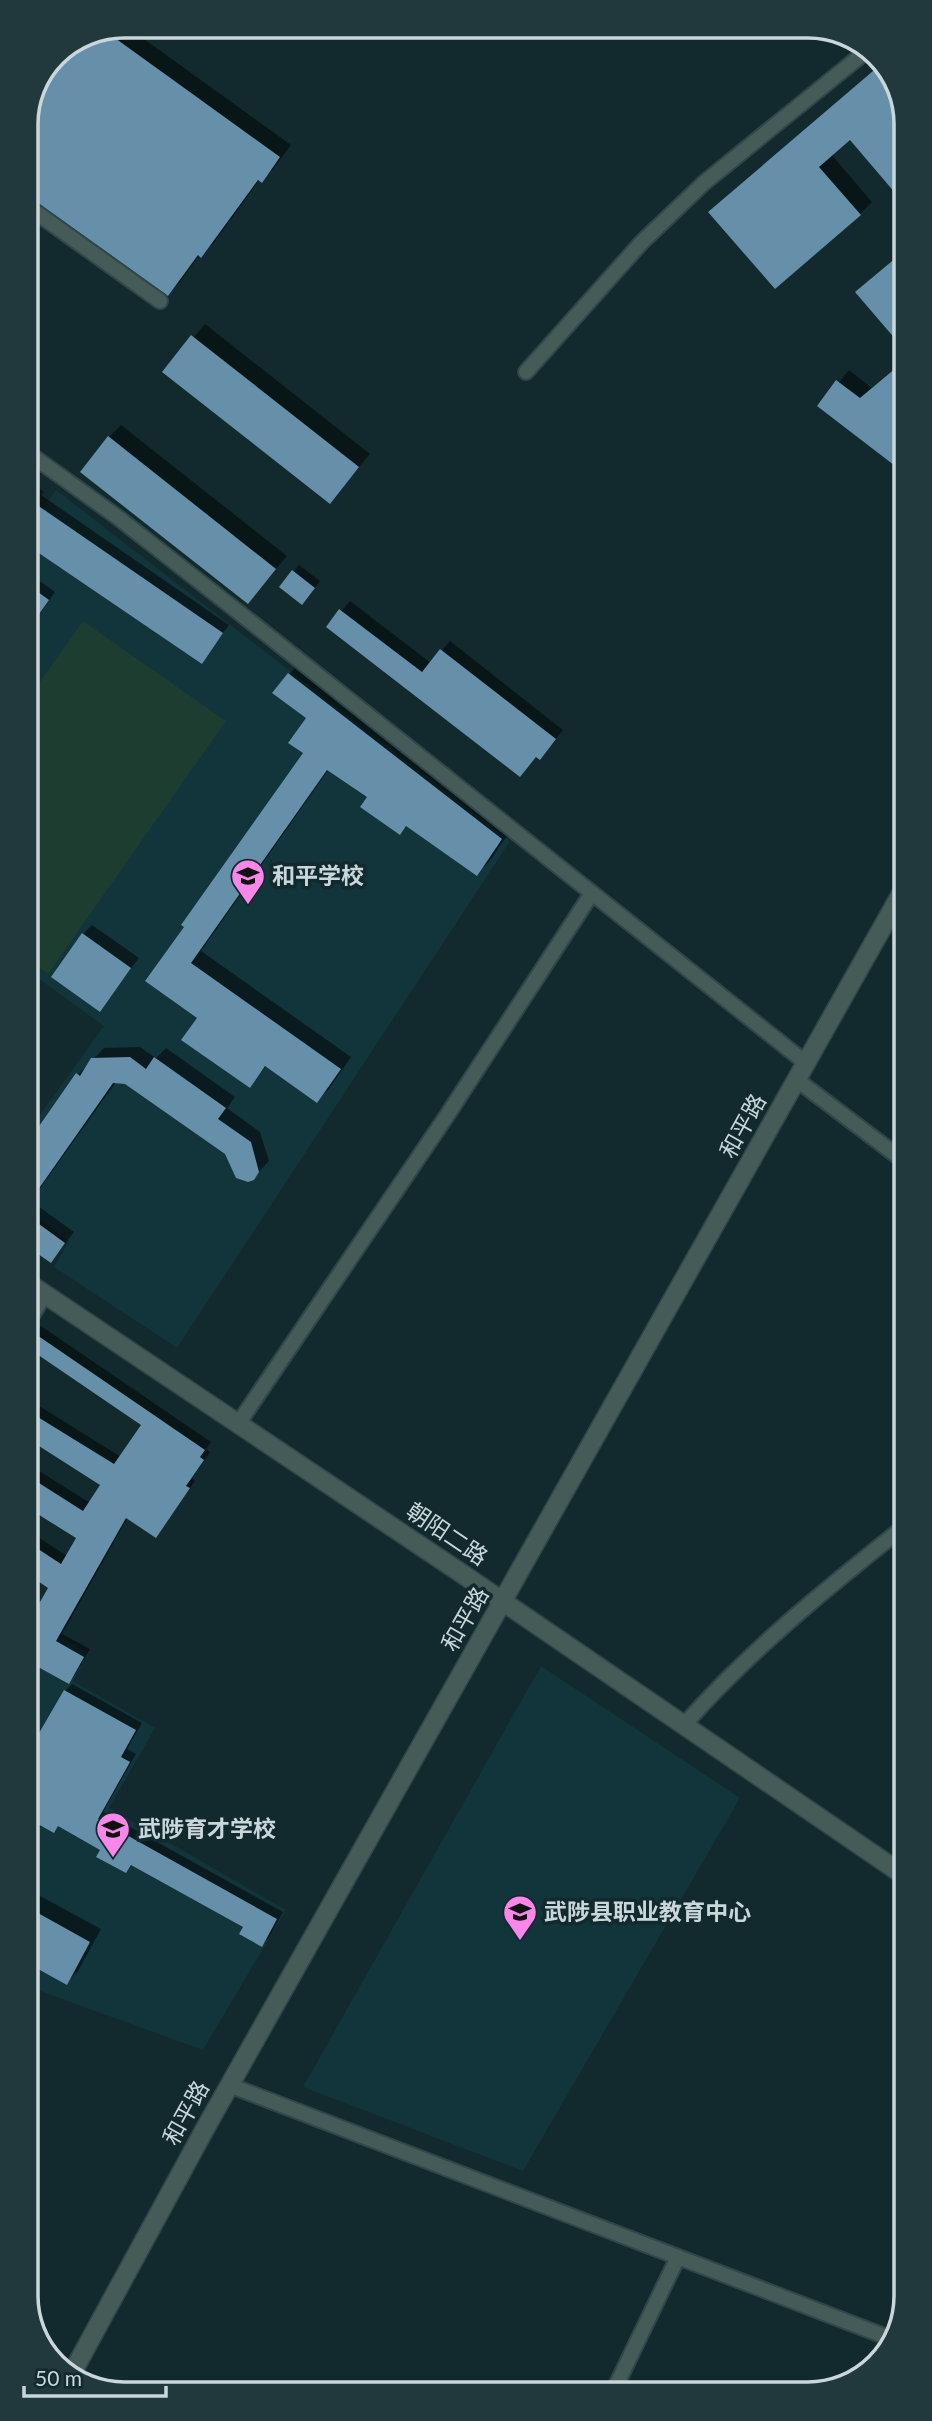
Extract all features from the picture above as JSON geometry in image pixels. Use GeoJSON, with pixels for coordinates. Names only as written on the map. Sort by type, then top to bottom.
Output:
{"type":"FeatureCollection","features":[{"type":"Feature","properties":{"kind":"street"},"geometry":{"type":"LineString","coordinates":[[526,372],[642,242],[705,183],[860,56]]}},
{"type":"Feature","properties":{"kind":"street"},"geometry":{"type":"LineString","coordinates":[[39,215],[160,301]]}},
{"type":"Feature","properties":{"kind":"street"},"geometry":{"type":"LineString","coordinates":[[39,461],[116,516],[806,1063]]}},
{"type":"Feature","properties":{"kind":"street"},"geometry":{"type":"LineString","coordinates":[[238,1424],[449,1114],[592,893]]}},
{"type":"Feature","properties":{"kind":"street","name":"和平路"},"geometry":{"type":"LineString","coordinates":[[75,2367],[229,2085],[894,906]]}},
{"type":"Feature","properties":{"kind":"street"},"geometry":{"type":"LineString","coordinates":[[797,1080],[894,1153]]}},
{"type":"Feature","properties":{"kind":"street","name":"朝阳二路"},"geometry":{"type":"LineString","coordinates":[[38,1289],[894,1868]]}},
{"type":"Feature","properties":{"kind":"street"},"geometry":{"type":"LineString","coordinates":[[38,1306],[46,1294]]}},
{"type":"Feature","properties":{"kind":"street"},"geometry":{"type":"LineString","coordinates":[[684,1725],[719,1686],[806,1606],[894,1534]]}},
{"type":"Feature","properties":{"kind":"street"},"geometry":{"type":"LineString","coordinates":[[229,2085],[884,2336]]}},
{"type":"Feature","properties":{"kind":"street"},"geometry":{"type":"LineString","coordinates":[[618,2382],[678,2257]]}},
{"type":"Feature","properties":{"kind":"shaded area","name":"和平学校"},"geometry":{"type":"Polygon","coordinates":[[[56,490],[510,841],[177,1348],[54,1267],[69,1241],[38,1219],[39,1116],[104,1026],[39,979],[39,514],[56,490]]]}},
{"type":"Feature","properties":{"kind":"shaded area","name":"武陟育才学校"},"geometry":{"type":"Polygon","coordinates":[[[38,1624],[88,1653],[73,1681],[155,1728],[109,1808],[286,1910],[203,2050],[38,1990],[38,1624]]]}},
{"type":"Feature","properties":{"kind":"shaded area","name":"武陟县职业教育中心"},"geometry":{"type":"Polygon","coordinates":[[[541,1666],[740,1798],[523,2171],[303,2087],[541,1666]]]}},
{"type":"Feature","properties":{"kind":"green space"},"geometry":{"type":"Polygon","coordinates":[[[83,621],[226,721],[48,974],[39,967],[39,683],[83,621]]]}},
{"type":"Feature","properties":{"kind":"building"},"geometry":{"type":"Polygon","coordinates":[[[116,39],[280,157],[262,183],[258,180],[201,258],[198,255],[168,296],[39,204],[39,118],[45,91],[53,76],[76,53],[107,40],[116,39]]]}},
{"type":"Feature","properties":{"kind":"building"},"geometry":{"type":"Polygon","coordinates":[[[874,70],[879,76],[893,113],[894,192],[850,140],[819,167],[861,215],[775,289],[708,212],[874,70]]]}},
{"type":"Feature","properties":{"kind":"building"},"geometry":{"type":"Polygon","coordinates":[[[894,260],[894,338],[855,292],[894,260]]]}},
{"type":"Feature","properties":{"kind":"building"},"geometry":{"type":"Polygon","coordinates":[[[191,335],[359,467],[330,504],[162,372],[191,335]]]}},
{"type":"Feature","properties":{"kind":"building"},"geometry":{"type":"Polygon","coordinates":[[[894,370],[894,465],[817,406],[836,380],[860,398],[894,370]]]}},
{"type":"Feature","properties":{"kind":"building"},"geometry":{"type":"Polygon","coordinates":[[[108,436],[276,569],[248,604],[80,472],[108,436]]]}},
{"type":"Feature","properties":{"kind":"building"},"geometry":{"type":"Polygon","coordinates":[[[39,506],[223,633],[202,664],[39,553],[39,506]]]}},
{"type":"Feature","properties":{"kind":"building"},"geometry":{"type":"Polygon","coordinates":[[[292,570],[315,588],[302,605],[279,587],[292,570]]]}},
{"type":"Feature","properties":{"kind":"building"},"geometry":{"type":"Polygon","coordinates":[[[39,593],[49,600],[39,614],[39,593]]]}},
{"type":"Feature","properties":{"kind":"building"},"geometry":{"type":"Polygon","coordinates":[[[339,609],[422,672],[440,649],[556,739],[540,760],[536,757],[520,777],[326,627],[339,609]]]}},
{"type":"Feature","properties":{"kind":"building"},"geometry":{"type":"Polygon","coordinates":[[[288,673],[502,839],[477,876],[406,826],[400,835],[360,807],[367,797],[327,770],[191,963],[341,1069],[317,1103],[265,1066],[250,1088],[181,1040],[197,1018],[145,981],[184,927],[181,925],[303,753],[288,743],[306,718],[272,693],[288,673]]]}},
{"type":"Feature","properties":{"kind":"building"},"geometry":{"type":"Polygon","coordinates":[[[82,933],[131,968],[100,1012],[51,977],[82,933]]]}},
{"type":"Feature","properties":{"kind":"building"},"geometry":{"type":"Polygon","coordinates":[[[130,1057],[146,1069],[154,1057],[226,1108],[218,1119],[251,1142],[259,1172],[254,1180],[248,1182],[236,1178],[225,1154],[125,1084],[113,1083],[39,1189],[39,1127],[76,1073],[80,1076],[91,1058],[130,1057]]]}},
{"type":"Feature","properties":{"kind":"building"},"geometry":{"type":"Polygon","coordinates":[[[38,1224],[65,1243],[51,1263],[38,1254],[38,1224]]]}},
{"type":"Feature","properties":{"kind":"building"},"geometry":{"type":"Polygon","coordinates":[[[38,1336],[205,1450],[200,1457],[204,1460],[186,1486],[190,1488],[156,1538],[126,1518],[56,1641],[84,1657],[69,1684],[38,1667],[38,1605],[48,1588],[38,1581],[38,1549],[61,1564],[76,1538],[38,1514],[38,1483],[83,1511],[100,1485],[38,1446],[38,1417],[114,1464],[141,1425],[38,1355],[38,1336]]]}},
{"type":"Feature","properties":{"kind":"building"},"geometry":{"type":"Polygon","coordinates":[[[64,1690],[136,1730],[121,1757],[130,1762],[98,1819],[277,1919],[262,1947],[239,1934],[243,1927],[131,1865],[126,1873],[96,1857],[100,1850],[58,1826],[54,1833],[38,1824],[38,1734],[64,1690]]]}},
{"type":"Feature","properties":{"kind":"building"},"geometry":{"type":"Polygon","coordinates":[[[38,1913],[90,1942],[67,1985],[38,1969],[38,1913]]]}},
{"type":"Feature","properties":{"kind":"place","name":"和平学校"},"geometry":{"type":"Point","coordinates":[248,906]}},
{"type":"Feature","properties":{"kind":"place","name":"武陟育才学校"},"geometry":{"type":"Point","coordinates":[113,1859]}},
{"type":"Feature","properties":{"kind":"place","name":"武陟县职业教育中心"},"geometry":{"type":"Point","coordinates":[520,1942]}}]}
